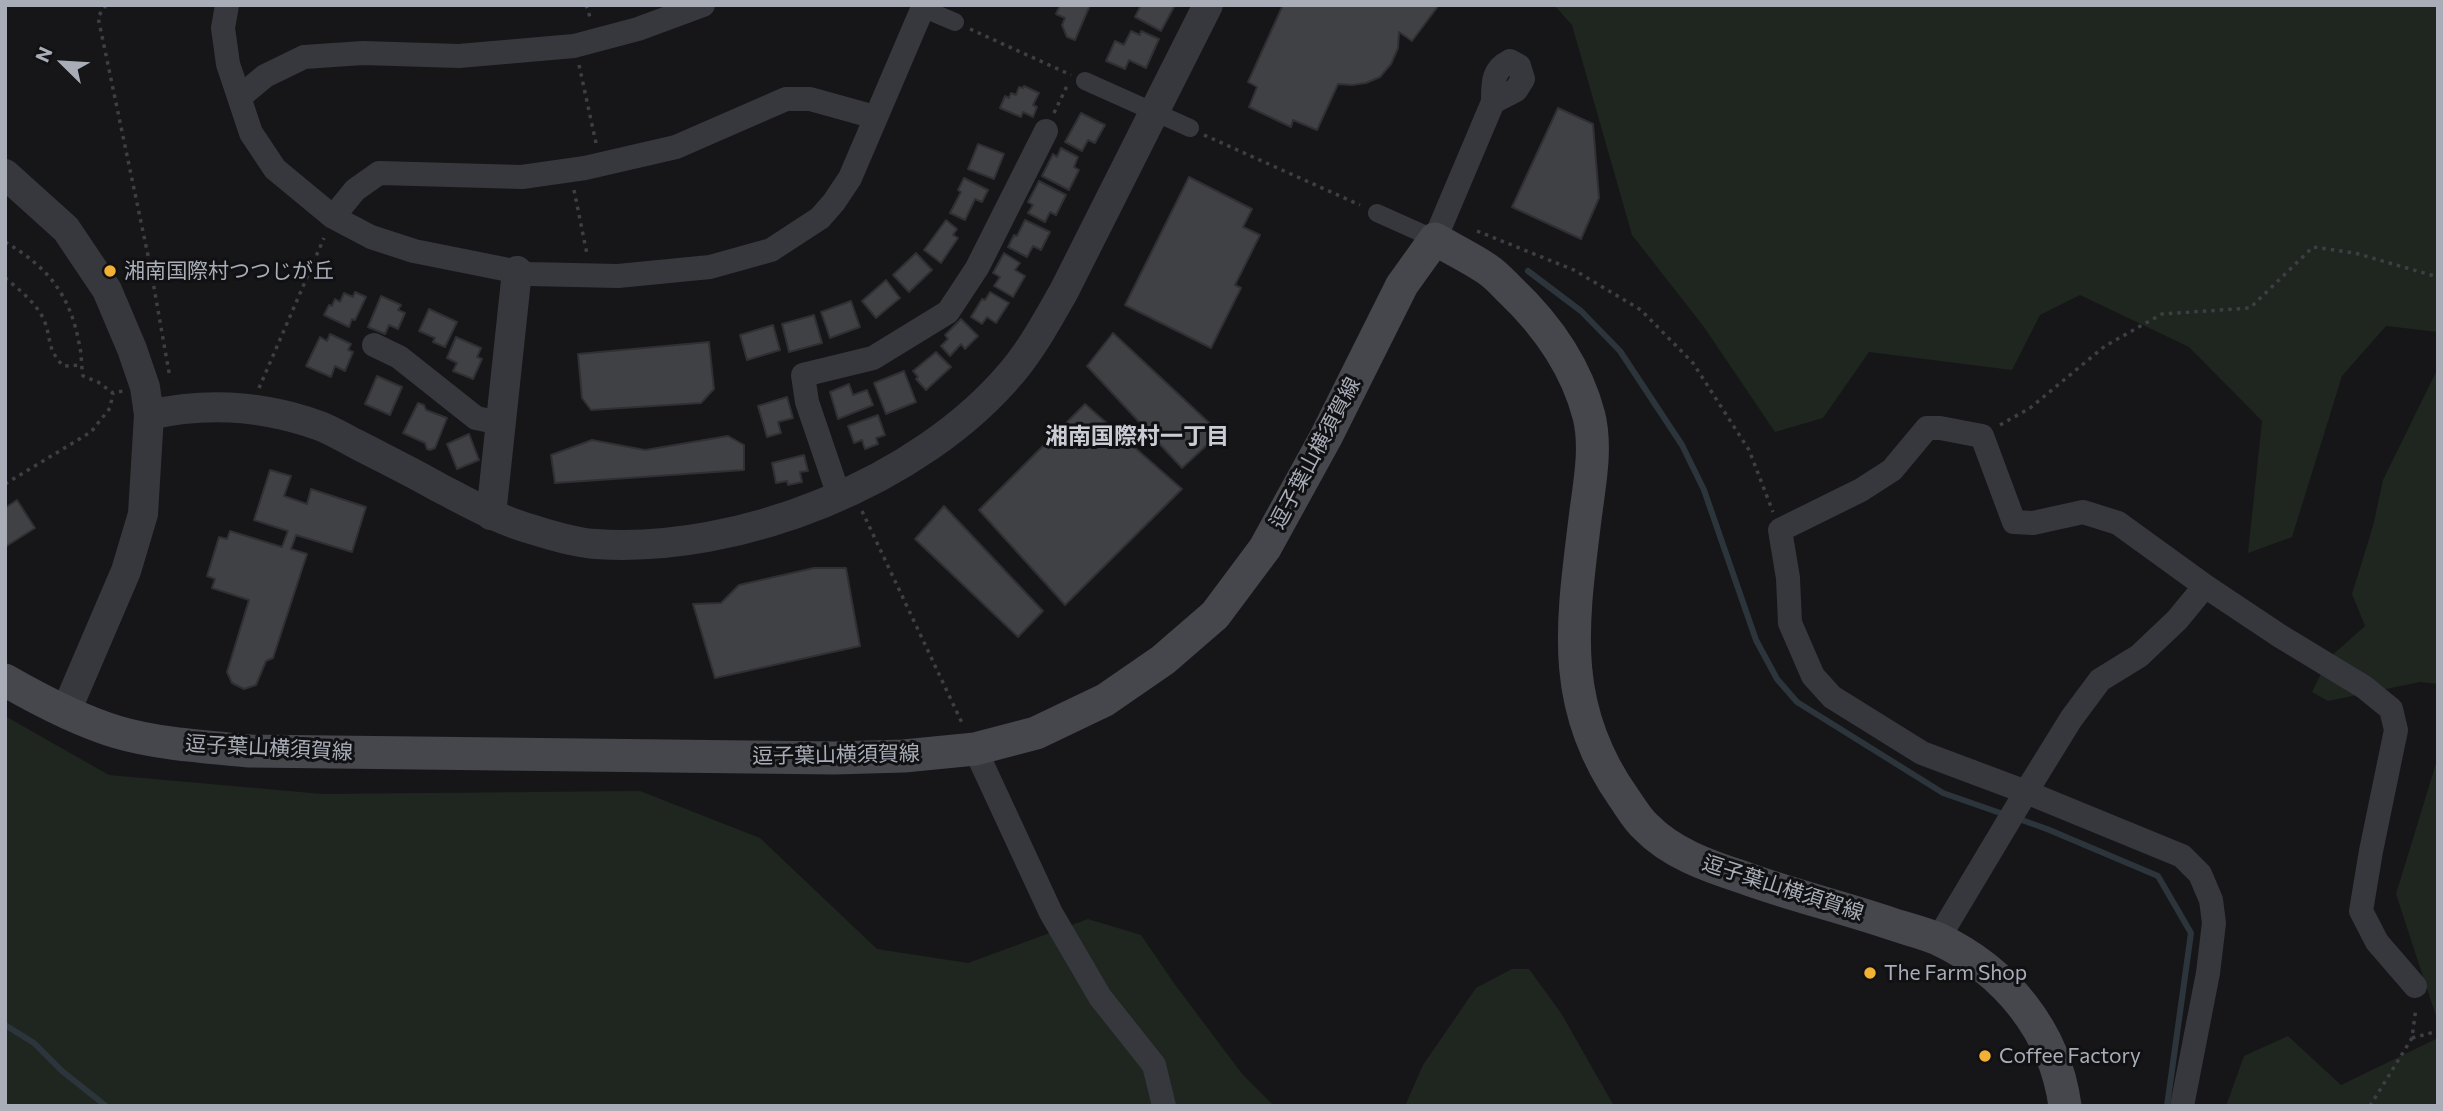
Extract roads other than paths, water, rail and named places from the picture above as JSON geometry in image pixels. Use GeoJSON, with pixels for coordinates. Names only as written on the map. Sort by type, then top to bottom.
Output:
{"type":"FeatureCollection","features":[{"type":"Feature","properties":{"kind":"main road","name":"逗子葉山横須賀線"},"geometry":{"type":"LineString","coordinates":[[5,680],[66,711],[117,732],[179,743],[250,751],[904,757],[975,749],[1036,733],[1105,700],[1164,660],[1215,615],[1265,548],[1326,437],[1402,285],[1440,228],[1532,311],[1556,340],[1590,417],[1593,452],[1578,578],[1575,677],[1586,728],[1606,771],[1625,800],[1646,828],[1683,855],[1787,893],[1851,910],[1938,939],[1992,974],[2014,995],[2047,1041],[2063,1089],[2065,1106]]}},
{"type":"Feature","properties":{"kind":"street"},"geometry":{"type":"LineString","coordinates":[[227,5],[223,28],[228,64],[251,133],[275,169],[333,217],[371,237],[414,251],[517,271],[618,276],[710,267],[771,250],[820,218],[850,178],[923,6],[955,22]]}},
{"type":"Feature","properties":{"kind":"street"},"geometry":{"type":"LineString","coordinates":[[240,96],[265,76],[304,57],[363,52],[459,56],[574,46],[638,29],[703,5]]}},
{"type":"Feature","properties":{"kind":"street"},"geometry":{"type":"LineString","coordinates":[[162,412],[203,407],[256,409],[321,426],[491,515],[533,530],[593,544],[647,545],[696,539],[771,522],[895,470],[978,407],[1012,372],[1040,335],[1064,291],[1208,5]]}},
{"type":"Feature","properties":{"kind":"street"},"geometry":{"type":"LineString","coordinates":[[1085,81],[1190,128]]}},
{"type":"Feature","properties":{"kind":"street"},"geometry":{"type":"LineString","coordinates":[[333,217],[355,190],[380,173],[522,177],[601,165],[676,148],[786,99],[810,99],[875,117]]}},
{"type":"Feature","properties":{"kind":"street"},"geometry":{"type":"LineString","coordinates":[[1377,213],[1440,228],[1493,102]]}},
{"type":"Feature","properties":{"kind":"street"},"geometry":{"type":"LineString","coordinates":[[845,493],[807,402],[803,375],[873,358],[947,312],[977,268],[1046,131]]}},
{"type":"Feature","properties":{"kind":"street"},"geometry":{"type":"LineString","coordinates":[[5,174],[66,229],[107,290],[145,387],[162,412],[143,514],[126,571],[66,711]]}},
{"type":"Feature","properties":{"kind":"street"},"geometry":{"type":"LineString","coordinates":[[491,515],[517,271]]}},
{"type":"Feature","properties":{"kind":"street"},"geometry":{"type":"LineString","coordinates":[[374,345],[399,358],[476,418],[501,424]]}},
{"type":"Feature","properties":{"kind":"street"},"geometry":{"type":"LineString","coordinates":[[2182,1106],[2208,972],[2214,923],[2211,900],[2200,874],[2182,856],[1922,753],[1832,697],[1812,676],[1790,623],[1788,578],[1780,530],[1861,490],[1892,470],[1927,428],[1982,436],[2014,522],[2034,523],[2083,512],[2118,523],[2205,586],[2364,687],[2392,709],[2396,730],[2361,911],[2376,942],[2415,986]]}},
{"type":"Feature","properties":{"kind":"street"},"geometry":{"type":"LineString","coordinates":[[1938,939],[2071,719],[2100,680],[2139,656],[2177,620],[2205,586]]}},
{"type":"Feature","properties":{"kind":"street"},"geometry":{"type":"LineString","coordinates":[[975,749],[1051,913],[1100,997],[1154,1065],[1164,1106]]}},
{"type":"Feature","properties":{"kind":"waterway"},"geometry":{"type":"LineString","coordinates":[[1528,271],[1581,311],[1620,351],[1682,445],[1704,490],[1756,640],[1777,679],[1797,702],[1943,793],[2006,815]]}},
{"type":"Feature","properties":{"kind":"waterway"},"geometry":{"type":"LineString","coordinates":[[2016,818],[2158,876],[2191,933],[2167,1106]]}},
{"type":"Feature","properties":{"kind":"waterway"},"geometry":{"type":"LineString","coordinates":[[5,1025],[34,1043],[62,1071],[106,1106]]}},
{"type":"Feature","properties":{"kind":"place","name":"湘南国際村つつじが丘"},"geometry":{"type":"Point","coordinates":[110,271]}},
{"type":"Feature","properties":{"kind":"place","name":"The Farm Shop"},"geometry":{"type":"Point","coordinates":[1870,973]}},
{"type":"Feature","properties":{"kind":"place","name":"Coffee Factory"},"geometry":{"type":"Point","coordinates":[1985,1056]}},
{"type":"Feature","properties":{"kind":"district","name":"湘南国際村一丁目"},"geometry":{"type":"Point","coordinates":[1137,436]}}]}
